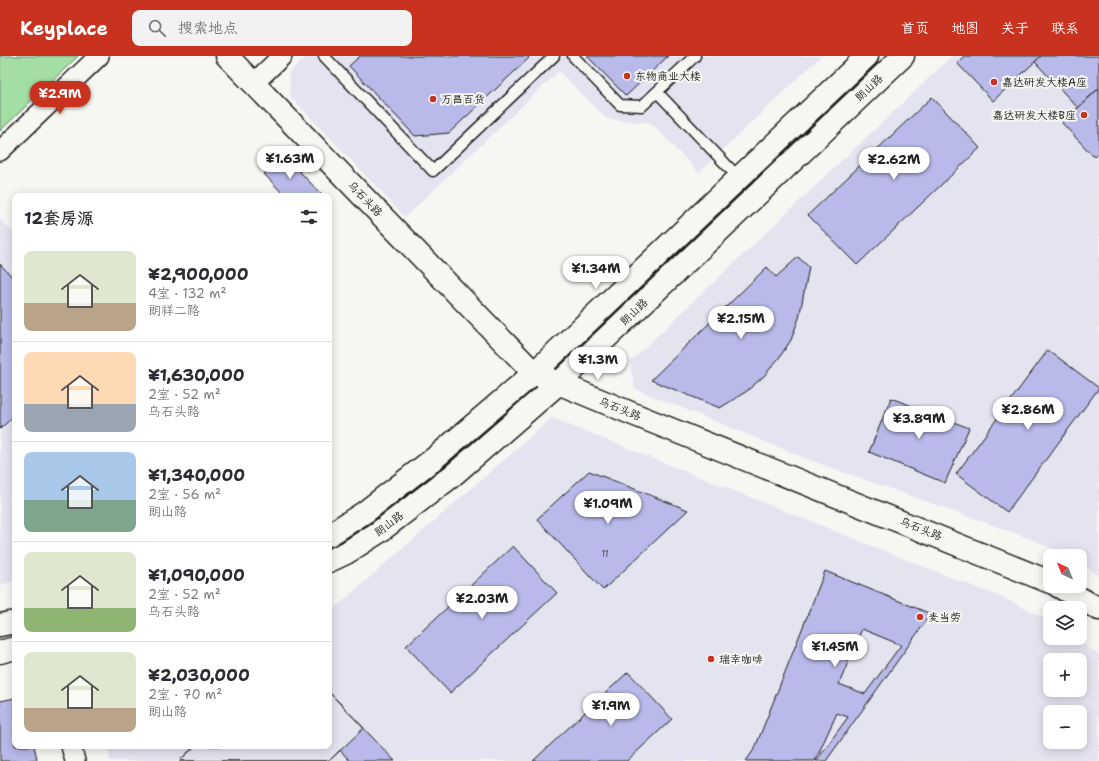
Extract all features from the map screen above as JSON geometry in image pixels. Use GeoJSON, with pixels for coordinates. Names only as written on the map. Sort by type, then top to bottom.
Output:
{"type":"FeatureCollection","features":[{"type":"Feature","properties":{"kind":"main road","name":"乌石头路"},"geometry":{"type":"LineString","coordinates":[[227,56],[534,373],[1043,579]]}},
{"type":"Feature","properties":{"kind":"main road"},"geometry":{"type":"LineString","coordinates":[[332,533],[365,512],[436,457],[534,373],[867,56]]}},
{"type":"Feature","properties":{"kind":"main road","name":"朗山路"},"geometry":{"type":"LineString","coordinates":[[332,560],[346,553],[379,532],[446,481],[559,383],[903,56]]}},
{"type":"Feature","properties":{"kind":"main road"},"geometry":{"type":"LineString","coordinates":[[1070,593],[1099,609]]}},
{"type":"Feature","properties":{"kind":"main road"},"geometry":{"type":"LineString","coordinates":[[0,625],[12,623]]}},
{"type":"Feature","properties":{"kind":"main road"},"geometry":{"type":"LineString","coordinates":[[0,652],[12,649]]}},
{"type":"Feature","properties":{"kind":"street"},"geometry":{"type":"LineString","coordinates":[[0,151],[99,56]]}},
{"type":"Feature","properties":{"kind":"street"},"geometry":{"type":"LineString","coordinates":[[253,84],[282,56]]}},
{"type":"Feature","properties":{"kind":"street"},"geometry":{"type":"LineString","coordinates":[[73,749],[75,761]]}},
{"type":"Feature","properties":{"kind":"lane"},"geometry":{"type":"LineString","coordinates":[[324,56],[433,171],[554,56]]}},
{"type":"Feature","properties":{"kind":"lane"},"geometry":{"type":"LineString","coordinates":[[573,56],[620,104],[642,106],[695,56]]}},
{"type":"Feature","properties":{"kind":"lane"},"geometry":{"type":"LineString","coordinates":[[657,92],[739,178]]}},
{"type":"Feature","properties":{"kind":"shaded area"},"geometry":{"type":"Polygon","coordinates":[[[307,56],[821,56],[699,173],[651,123],[607,119],[559,71],[405,217],[290,96],[289,73],[307,56]]]}},
{"type":"Feature","properties":{"kind":"shaded area"},"geometry":{"type":"Polygon","coordinates":[[[952,56],[1099,56],[1099,576],[1087,567],[1087,549],[1054,549],[1023,536],[815,462],[635,389],[630,362],[952,56]]]}},
{"type":"Feature","properties":{"kind":"shaded area"},"geometry":{"type":"Polygon","coordinates":[[[0,219],[12,231],[12,582],[0,585],[0,219]]]}},
{"type":"Feature","properties":{"kind":"shaded area"},"geometry":{"type":"Polygon","coordinates":[[[552,418],[1010,601],[1043,618],[1043,645],[1085,645],[1099,655],[1099,761],[110,761],[108,749],[332,749],[332,610],[552,418]]]}},
{"type":"Feature","properties":{"kind":"green space"},"geometry":{"type":"Polygon","coordinates":[[[0,56],[78,56],[0,131],[0,56]]]}},
{"type":"Feature","properties":{"kind":"building","name":"万昌百货"},"geometry":{"type":"Polygon","coordinates":[[[360,56],[527,56],[529,58],[449,133],[415,136],[349,66],[360,56]]]}},
{"type":"Feature","properties":{"kind":"building","name":"东物商业大楼"},"geometry":{"type":"Polygon","coordinates":[[[587,56],[668,56],[626,96],[587,56]]]}},
{"type":"Feature","properties":{"kind":"building","name":"嘉达研发大楼A座"},"geometry":{"type":"Polygon","coordinates":[[[964,56],[1041,56],[993,101],[957,63],[964,56]]]}},
{"type":"Feature","properties":{"kind":"building"},"geometry":{"type":"Polygon","coordinates":[[[1041,56],[1099,56],[1099,88],[1078,108],[1035,62],[1041,56]]]}},
{"type":"Feature","properties":{"kind":"building","name":"嘉达研发大楼B座"},"geometry":{"type":"Polygon","coordinates":[[[1099,88],[1099,152],[1094,157],[1062,123],[1099,88]]]}},
{"type":"Feature","properties":{"kind":"building"},"geometry":{"type":"Polygon","coordinates":[[[932,97],[980,148],[857,265],[808,215],[932,97]]]}},
{"type":"Feature","properties":{"kind":"building"},"geometry":{"type":"Polygon","coordinates":[[[284,155],[320,193],[282,193],[264,174],[284,155]]]}},
{"type":"Feature","properties":{"kind":"building"},"geometry":{"type":"Polygon","coordinates":[[[798,257],[809,267],[799,318],[791,340],[779,358],[764,376],[747,391],[720,408],[651,380],[767,267],[776,277],[798,257]]]}},
{"type":"Feature","properties":{"kind":"building"},"geometry":{"type":"Polygon","coordinates":[[[0,264],[12,277],[12,418],[0,429],[0,264]]]}},
{"type":"Feature","properties":{"kind":"building"},"geometry":{"type":"Polygon","coordinates":[[[1048,350],[1099,388],[1007,512],[956,474],[1048,350]]]}},
{"type":"Feature","properties":{"kind":"building"},"geometry":{"type":"Polygon","coordinates":[[[891,398],[969,428],[945,483],[869,452],[891,398]]]}},
{"type":"Feature","properties":{"kind":"building"},"geometry":{"type":"Polygon","coordinates":[[[589,471],[688,510],[603,590],[537,519],[589,471]]]}},
{"type":"Feature","properties":{"kind":"building"},"geometry":{"type":"Polygon","coordinates":[[[513,546],[557,593],[450,693],[406,646],[513,546]]]}},
{"type":"Feature","properties":{"kind":"building"},"geometry":{"type":"Polygon","coordinates":[[[825,571],[931,614],[826,761],[816,761],[848,717],[837,713],[815,761],[746,761],[755,748],[825,571]],[[862,629],[839,684],[865,694],[901,645],[862,629]]]}},
{"type":"Feature","properties":{"kind":"building"},"geometry":{"type":"Polygon","coordinates":[[[628,672],[672,719],[627,761],[533,761],[628,672]]]}},
{"type":"Feature","properties":{"kind":"building"},"geometry":{"type":"Polygon","coordinates":[[[332,695],[395,761],[350,761],[340,750],[329,761],[179,761],[192,749],[332,749],[332,695]]]}},
{"type":"Feature","properties":{"kind":"building"},"geometry":{"type":"Polygon","coordinates":[[[332,695],[364,728],[329,761],[179,761],[192,749],[332,749],[332,695]]]}},
{"type":"Feature","properties":{"kind":"building"},"geometry":{"type":"Polygon","coordinates":[[[12,699],[12,749],[35,749],[37,759],[25,761],[0,761],[0,701],[12,699]]]}},
{"type":"Feature","properties":{"kind":"place","name":"东物商业大楼"},"geometry":{"type":"Point","coordinates":[627,76]}},
{"type":"Feature","properties":{"kind":"place","name":"嘉达研发大楼A座"},"geometry":{"type":"Point","coordinates":[994,82]}},
{"type":"Feature","properties":{"kind":"place","name":"万昌百货"},"geometry":{"type":"Point","coordinates":[433,99]}},
{"type":"Feature","properties":{"kind":"place","name":"嘉达研发大楼B座"},"geometry":{"type":"Point","coordinates":[1084,115]}},
{"type":"Feature","properties":{"kind":"place","name":"麦当劳"},"geometry":{"type":"Point","coordinates":[920,617]}},
{"type":"Feature","properties":{"kind":"place","name":"瑞幸咖啡"},"geometry":{"type":"Point","coordinates":[711,659]}}]}
